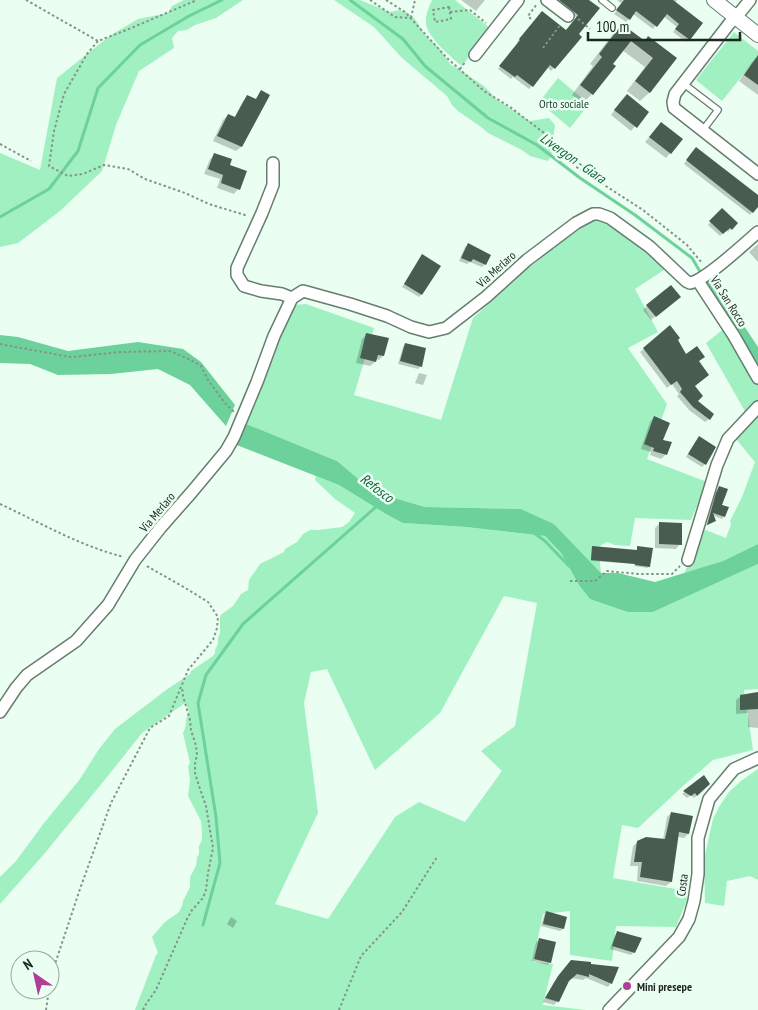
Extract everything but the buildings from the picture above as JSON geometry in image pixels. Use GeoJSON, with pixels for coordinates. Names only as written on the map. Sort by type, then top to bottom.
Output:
{"type":"FeatureCollection","features":[{"type":"Feature","properties":{"kind":"street"},"geometry":{"type":"LineString","coordinates":[[475,55],[518,0]]}},
{"type":"Feature","properties":{"kind":"street"},"geometry":{"type":"LineString","coordinates":[[547,0],[568,16]]}},
{"type":"Feature","properties":{"kind":"street"},"geometry":{"type":"LineString","coordinates":[[714,0],[758,35]]}},
{"type":"Feature","properties":{"kind":"street"},"geometry":{"type":"LineString","coordinates":[[750,0],[735,16],[675,94],[673,102],[674,108],[758,174]]}},
{"type":"Feature","properties":{"kind":"street","name":"Via Merlaro"},"geometry":{"type":"LineString","coordinates":[[273,163],[272,185],[259,220],[237,268],[237,275],[244,286],[292,298]]}},
{"type":"Feature","properties":{"kind":"street","name":"Via Merlaro"},"geometry":{"type":"LineString","coordinates":[[0,712],[27,675],[76,641],[108,605],[135,560],[226,451],[234,437],[274,336],[292,298],[303,291],[387,316],[411,327],[428,332],[446,328],[486,297],[527,260],[576,223],[592,214],[599,214],[610,218],[650,247],[690,284],[698,281]]}},
{"type":"Feature","properties":{"kind":"street","name":"Via San Rocco"},"geometry":{"type":"LineString","coordinates":[[758,232],[698,281],[734,336],[758,378]]}},
{"type":"Feature","properties":{"kind":"street"},"geometry":{"type":"LineString","coordinates":[[688,560],[717,465],[728,439],[758,407]]}},
{"type":"Feature","properties":{"kind":"street","name":"Costa"},"geometry":{"type":"LineString","coordinates":[[609,1010],[680,937],[689,919],[694,901],[698,874],[698,838],[709,799],[734,769],[758,758]]}},
{"type":"Feature","properties":{"kind":"lane"},"geometry":{"type":"LineString","coordinates":[[602,0],[612,8]]}},
{"type":"Feature","properties":{"kind":"lane"},"geometry":{"type":"LineString","coordinates":[[684,84],[718,110],[703,130]]}},
{"type":"Feature","properties":{"kind":"path"},"geometry":{"type":"LineString","coordinates":[[26,0],[98,40]]}},
{"type":"Feature","properties":{"kind":"path"},"geometry":{"type":"LineString","coordinates":[[197,0],[98,40],[87,54],[64,94],[54,131],[49,166],[68,176],[83,174],[104,165],[128,169],[145,179],[185,193],[209,204],[259,220]]}},
{"type":"Feature","properties":{"kind":"path"},"geometry":{"type":"LineString","coordinates":[[370,0],[395,17],[411,18]]}},
{"type":"Feature","properties":{"kind":"path"},"geometry":{"type":"LineString","coordinates":[[386,0],[405,12],[447,58],[484,91],[510,107],[544,133],[564,159],[643,210],[687,245],[712,271]]}},
{"type":"Feature","properties":{"kind":"path"},"geometry":{"type":"LineString","coordinates":[[411,18],[415,0]]}},
{"type":"Feature","properties":{"kind":"path"},"geometry":{"type":"LineString","coordinates":[[531,19],[528,16],[540,0]]}},
{"type":"Feature","properties":{"kind":"path"},"geometry":{"type":"LineString","coordinates":[[449,7],[450,12],[451,19],[435,22],[433,10],[449,7]]}},
{"type":"Feature","properties":{"kind":"path"},"geometry":{"type":"LineString","coordinates":[[450,12],[470,10],[495,30]]}},
{"type":"Feature","properties":{"kind":"path"},"geometry":{"type":"LineString","coordinates":[[543,48],[570,14],[590,29]]}},
{"type":"Feature","properties":{"kind":"path"},"geometry":{"type":"LineString","coordinates":[[0,144],[30,161]]}},
{"type":"Feature","properties":{"kind":"path"},"geometry":{"type":"LineString","coordinates":[[0,344],[70,357],[122,352],[170,351],[201,366],[208,380],[224,402],[241,419]]}},
{"type":"Feature","properties":{"kind":"path"},"geometry":{"type":"LineString","coordinates":[[0,504],[81,543],[135,560],[208,602],[218,616],[213,640],[188,670],[169,716],[150,728],[111,803],[60,950]]}},
{"type":"Feature","properties":{"kind":"path"},"geometry":{"type":"LineString","coordinates":[[570,581],[595,581],[606,571],[638,574],[672,574],[688,560]]}},
{"type":"Feature","properties":{"kind":"path"},"geometry":{"type":"LineString","coordinates":[[143,1010],[156,990],[187,918],[203,898],[213,848],[206,806],[196,773],[196,746],[182,686]]}},
{"type":"Feature","properties":{"kind":"path"},"geometry":{"type":"LineString","coordinates":[[339,1010],[362,956],[402,912],[437,857]]}},
{"type":"Feature","properties":{"kind":"green space"},"geometry":{"type":"Polygon","coordinates":[[[184,0],[243,0],[216,18],[195,25],[187,30],[178,31],[172,38],[174,48],[139,71],[116,125],[102,171],[60,211],[18,243],[0,247],[0,153],[40,170],[57,78],[111,35],[138,19],[168,13],[172,6],[184,0]]]}},
{"type":"Feature","properties":{"kind":"green space"},"geometry":{"type":"Polygon","coordinates":[[[334,0],[360,0],[390,12],[399,10],[408,13],[415,19],[425,35],[439,48],[451,65],[484,86],[497,100],[530,121],[549,118],[555,125],[552,143],[553,153],[548,161],[530,156],[488,133],[458,111],[447,96],[402,58],[374,27],[334,0]]]}},
{"type":"Feature","properties":{"kind":"green space"},"geometry":{"type":"Polygon","coordinates":[[[432,0],[455,0],[491,29],[462,66],[440,46],[427,28],[427,11],[432,0]]]}},
{"type":"Feature","properties":{"kind":"green space"},"geometry":{"type":"Polygon","coordinates":[[[734,32],[758,51],[758,56],[722,101],[696,80],[734,32]]]}},
{"type":"Feature","properties":{"kind":"green space","name":"Orto sociale"},"geometry":{"type":"Polygon","coordinates":[[[558,78],[589,104],[570,128],[539,102],[558,78]]]}},
{"type":"Feature","properties":{"kind":"green space"},"geometry":{"type":"Polygon","coordinates":[[[595,218],[610,223],[667,268],[635,289],[658,332],[628,348],[667,404],[647,459],[707,482],[691,520],[635,518],[630,546],[615,545],[607,542],[598,547],[601,573],[554,524],[521,509],[425,507],[374,492],[337,461],[244,423],[293,305],[306,304],[374,328],[354,395],[441,420],[473,318],[526,270],[587,222],[595,218]]]}},
{"type":"Feature","properties":{"kind":"green space"},"geometry":{"type":"Polygon","coordinates":[[[726,327],[758,375],[758,544],[723,561],[684,574],[703,529],[726,538],[731,524],[730,521],[742,497],[755,462],[736,439],[750,420],[706,343],[726,327]]]}},
{"type":"Feature","properties":{"kind":"green space"},"geometry":{"type":"Polygon","coordinates":[[[316,476],[339,485],[404,523],[466,527],[545,536],[561,553],[579,585],[653,612],[758,564],[758,689],[744,690],[753,750],[713,760],[638,828],[622,825],[613,878],[687,891],[687,900],[676,927],[616,926],[612,961],[570,955],[570,911],[543,914],[533,962],[553,964],[543,1005],[586,1010],[135,1010],[158,953],[152,937],[165,922],[179,912],[190,887],[190,877],[196,866],[199,846],[202,840],[201,821],[188,796],[190,780],[188,766],[190,763],[183,733],[189,711],[185,703],[142,733],[45,853],[0,904],[0,877],[16,861],[80,779],[99,749],[115,729],[213,656],[220,634],[220,616],[233,606],[241,594],[248,590],[249,580],[260,564],[284,552],[285,549],[297,542],[303,534],[310,530],[342,527],[349,522],[355,513],[335,499],[315,480],[316,476]],[[504,596],[440,713],[375,770],[327,669],[311,672],[304,703],[318,813],[275,904],[328,919],[395,817],[419,802],[465,822],[502,771],[481,751],[515,726],[537,603],[504,596]]]}},
{"type":"Feature","properties":{"kind":"green space"},"geometry":{"type":"Polygon","coordinates":[[[758,769],[758,880],[750,876],[727,881],[724,906],[705,903],[704,859],[713,819],[729,792],[758,769]]]}},
{"type":"Feature","properties":{"kind":"shaded area"},"geometry":{"type":"Polygon","coordinates":[[[711,276],[758,347],[758,375],[699,287],[711,276]]]}},
{"type":"Feature","properties":{"kind":"shaded area"},"geometry":{"type":"Polygon","coordinates":[[[0,335],[18,337],[68,351],[138,342],[183,349],[201,362],[235,405],[226,426],[190,385],[158,369],[111,374],[58,375],[30,364],[0,363],[0,335]]]}},
{"type":"Feature","properties":{"kind":"shaded area"},"geometry":{"type":"Polygon","coordinates":[[[244,423],[337,461],[374,492],[425,507],[521,509],[554,524],[601,573],[618,573],[655,582],[723,561],[758,544],[758,564],[653,612],[628,612],[590,599],[579,585],[561,553],[545,536],[466,527],[403,523],[339,485],[234,444],[244,423]]]}},
{"type":"Feature","properties":{"kind":"waterway"},"geometry":{"type":"LineString","coordinates":[[0,217],[49,189],[78,151],[98,88],[140,45],[189,16],[222,0]]}},
{"type":"Feature","properties":{"kind":"waterway","name":"Livergon - Giara"},"geometry":{"type":"LineString","coordinates":[[350,0],[403,39],[425,66],[488,118],[537,145],[580,178],[635,215],[692,258],[702,275]]}},
{"type":"Feature","properties":{"kind":"waterway"},"geometry":{"type":"LineString","coordinates":[[203,925],[220,863],[216,817],[198,703],[206,675],[243,624],[377,506]]}},
{"type":"Feature","properties":{"kind":"waterway","name":"Refosco"},"geometry":{"type":"LineString","coordinates":[[534,533],[545,541],[569,566]]}},
{"type":"Feature","properties":{"kind":"place","name":"Mini presepe"},"geometry":{"type":"Point","coordinates":[627,986]}}]}
